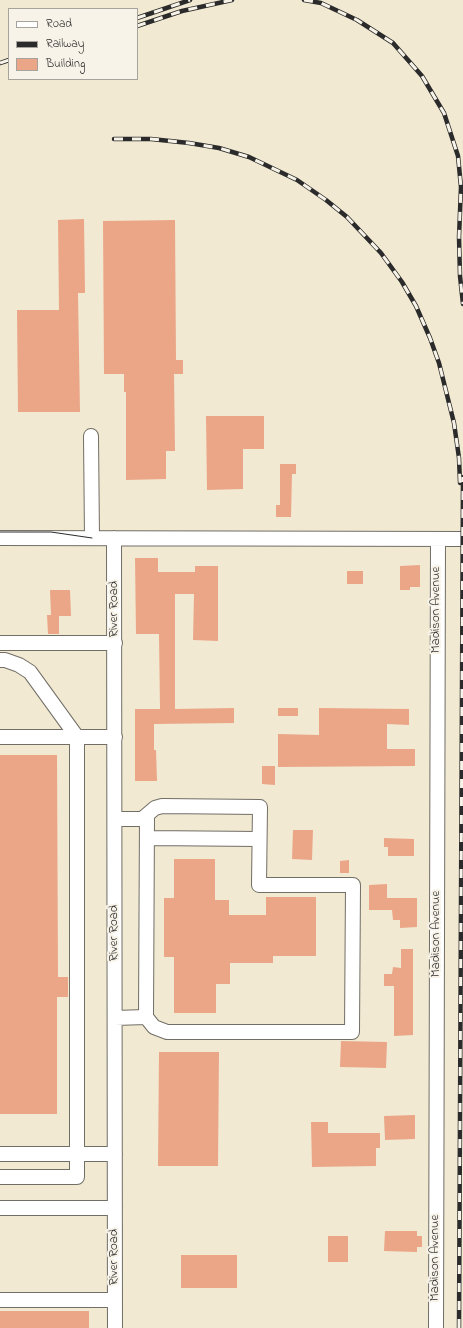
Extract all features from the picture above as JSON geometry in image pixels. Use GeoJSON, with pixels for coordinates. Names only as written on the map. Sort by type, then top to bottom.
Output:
{"type":"FeatureCollection","features":[{"type":"Feature","properties":{"kind":"street"},"geometry":{"type":"LineString","coordinates":[[91,436],[92,538]]}},
{"type":"Feature","properties":{"kind":"street"},"geometry":{"type":"LineString","coordinates":[[0,538],[463,539]]}},
{"type":"Feature","properties":{"kind":"street","name":"River Road"},"geometry":{"type":"LineString","coordinates":[[114,538],[115,1328]]}},
{"type":"Feature","properties":{"kind":"street","name":"Madison Avenue"},"geometry":{"type":"LineString","coordinates":[[436,1328],[438,539]]}},
{"type":"Feature","properties":{"kind":"street"},"geometry":{"type":"LineString","coordinates":[[0,643],[115,643]]}},
{"type":"Feature","properties":{"kind":"street"},"geometry":{"type":"LineString","coordinates":[[0,660],[5,660],[19,665],[30,672],[77,737],[77,1176],[0,1177]]}},
{"type":"Feature","properties":{"kind":"street"},"geometry":{"type":"LineString","coordinates":[[0,737],[115,737]]}},
{"type":"Feature","properties":{"kind":"street"},"geometry":{"type":"LineString","coordinates":[[115,818],[142,818],[155,808],[162,806],[260,807],[259,885],[353,885],[352,1032],[167,1032],[154,1027],[146,1017],[147,815]]}},
{"type":"Feature","properties":{"kind":"street"},"geometry":{"type":"LineString","coordinates":[[147,838],[260,839]]}},
{"type":"Feature","properties":{"kind":"street"},"geometry":{"type":"LineString","coordinates":[[115,1018],[146,1017]]}},
{"type":"Feature","properties":{"kind":"street"},"geometry":{"type":"LineString","coordinates":[[0,1154],[115,1154]]}},
{"type":"Feature","properties":{"kind":"street"},"geometry":{"type":"LineString","coordinates":[[0,1208],[115,1208]]}},
{"type":"Feature","properties":{"kind":"street"},"geometry":{"type":"LineString","coordinates":[[0,1300],[115,1300]]}},
{"type":"Feature","properties":{"kind":"building"},"geometry":{"type":"Polygon","coordinates":[[[84,219],[85,293],[78,293],[80,412],[18,412],[17,310],[59,310],[58,220],[84,219]]]}},
{"type":"Feature","properties":{"kind":"building"},"geometry":{"type":"Polygon","coordinates":[[[175,220],[176,360],[183,360],[183,374],[174,374],[175,451],[166,451],[166,479],[126,480],[126,392],[124,392],[124,374],[104,374],[103,221],[175,220]]]}},
{"type":"Feature","properties":{"kind":"building"},"geometry":{"type":"Polygon","coordinates":[[[206,416],[264,416],[264,449],[243,449],[243,489],[207,490],[206,416]]]}},
{"type":"Feature","properties":{"kind":"building"},"geometry":{"type":"Polygon","coordinates":[[[280,464],[296,464],[296,474],[292,474],[291,517],[276,517],[276,505],[280,505],[280,464]]]}},
{"type":"Feature","properties":{"kind":"building"},"geometry":{"type":"Polygon","coordinates":[[[135,558],[158,558],[158,572],[195,572],[195,566],[218,566],[218,641],[193,640],[194,594],[175,594],[175,709],[234,708],[234,723],[154,724],[154,750],[156,750],[157,781],[135,781],[135,709],[160,709],[159,634],[136,634],[135,558]]]}},
{"type":"Feature","properties":{"kind":"building"},"geometry":{"type":"Polygon","coordinates":[[[420,565],[420,587],[410,587],[410,590],[400,590],[400,566],[420,565]]]}},
{"type":"Feature","properties":{"kind":"building"},"geometry":{"type":"Polygon","coordinates":[[[347,571],[363,571],[363,584],[347,584],[347,571]]]}},
{"type":"Feature","properties":{"kind":"building"},"geometry":{"type":"Polygon","coordinates":[[[50,590],[70,590],[71,616],[59,616],[59,634],[48,634],[47,615],[51,615],[50,590]]]}},
{"type":"Feature","properties":{"kind":"building"},"geometry":{"type":"Polygon","coordinates":[[[278,708],[298,708],[298,716],[278,716],[278,708]]]}},
{"type":"Feature","properties":{"kind":"building"},"geometry":{"type":"Polygon","coordinates":[[[319,708],[409,709],[409,725],[387,724],[387,749],[415,749],[415,766],[278,767],[278,734],[319,735],[319,708]]]}},
{"type":"Feature","properties":{"kind":"building"},"geometry":{"type":"Polygon","coordinates":[[[0,755],[57,755],[58,977],[68,977],[68,997],[57,997],[57,1114],[0,1114],[0,755]]]}},
{"type":"Feature","properties":{"kind":"building"},"geometry":{"type":"Polygon","coordinates":[[[262,766],[275,766],[275,785],[262,784],[262,766]]]}},
{"type":"Feature","properties":{"kind":"building"},"geometry":{"type":"Polygon","coordinates":[[[293,830],[313,830],[312,860],[292,859],[293,830]]]}},
{"type":"Feature","properties":{"kind":"building"},"geometry":{"type":"Polygon","coordinates":[[[384,838],[414,839],[414,856],[388,856],[388,847],[384,847],[384,838]]]}},
{"type":"Feature","properties":{"kind":"building"},"geometry":{"type":"Polygon","coordinates":[[[174,859],[215,859],[215,900],[229,900],[229,915],[266,915],[266,897],[316,897],[316,956],[273,956],[273,963],[230,963],[230,984],[216,984],[216,1013],[174,1013],[174,957],[164,957],[164,898],[174,898],[174,859]]]}},
{"type":"Feature","properties":{"kind":"building"},"geometry":{"type":"Polygon","coordinates":[[[349,860],[349,873],[340,873],[340,861],[349,860]]]}},
{"type":"Feature","properties":{"kind":"building"},"geometry":{"type":"Polygon","coordinates":[[[387,884],[387,898],[417,898],[417,927],[400,928],[400,920],[393,920],[392,910],[369,910],[369,885],[387,884]]]}},
{"type":"Feature","properties":{"kind":"building"},"geometry":{"type":"Polygon","coordinates":[[[401,949],[413,949],[413,1035],[394,1036],[394,986],[384,986],[384,974],[392,974],[393,967],[401,968],[401,949]]]}},
{"type":"Feature","properties":{"kind":"building"},"geometry":{"type":"Polygon","coordinates":[[[341,1041],[387,1042],[386,1068],[340,1067],[341,1041]]]}},
{"type":"Feature","properties":{"kind":"building"},"geometry":{"type":"Polygon","coordinates":[[[159,1052],[219,1052],[218,1166],[158,1166],[159,1052]]]}},
{"type":"Feature","properties":{"kind":"building"},"geometry":{"type":"Polygon","coordinates":[[[415,1115],[415,1139],[385,1140],[384,1116],[415,1115]]]}},
{"type":"Feature","properties":{"kind":"building"},"geometry":{"type":"Polygon","coordinates":[[[311,1122],[328,1122],[328,1133],[380,1133],[380,1148],[376,1148],[376,1166],[312,1167],[311,1122]]]}},
{"type":"Feature","properties":{"kind":"building"},"geometry":{"type":"Polygon","coordinates":[[[385,1231],[417,1231],[417,1236],[422,1236],[422,1247],[417,1247],[417,1252],[384,1251],[385,1231]]]}},
{"type":"Feature","properties":{"kind":"building"},"geometry":{"type":"Polygon","coordinates":[[[328,1236],[348,1236],[348,1262],[328,1262],[328,1236]]]}},
{"type":"Feature","properties":{"kind":"building"},"geometry":{"type":"Polygon","coordinates":[[[181,1255],[237,1255],[237,1288],[181,1288],[181,1255]]]}},
{"type":"Feature","properties":{"kind":"building"},"geometry":{"type":"Polygon","coordinates":[[[0,1311],[89,1311],[89,1328],[0,1328],[0,1311]]]}},
{"type":"Feature","properties":{"kind":"tram line"},"geometry":{"type":"LineString","coordinates":[[0,532],[51,532],[92,538]]}},
{"type":"Feature","properties":{"kind":"railway"},"geometry":{"type":"LineString","coordinates":[[138,18],[190,0]]}},
{"type":"Feature","properties":{"kind":"railway"},"geometry":{"type":"LineString","coordinates":[[138,26],[182,11],[232,0]]}},
{"type":"Feature","properties":{"kind":"railway"},"geometry":{"type":"LineString","coordinates":[[304,0],[321,3],[357,20],[393,43],[422,76],[444,113],[458,156],[461,187],[459,237],[460,276],[463,304]]}},
{"type":"Feature","properties":{"kind":"railway"},"geometry":{"type":"LineString","coordinates":[[0,63],[8,60]]}},
{"type":"Feature","properties":{"kind":"railway"},"geometry":{"type":"LineString","coordinates":[[114,139],[151,139],[189,143],[219,148],[249,157],[297,180],[347,217],[381,253],[402,282],[416,306],[430,338],[439,363],[454,423],[459,458],[460,483]]}},
{"type":"Feature","properties":{"kind":"railway"},"geometry":{"type":"LineString","coordinates":[[459,1328],[463,477]]}}]}
